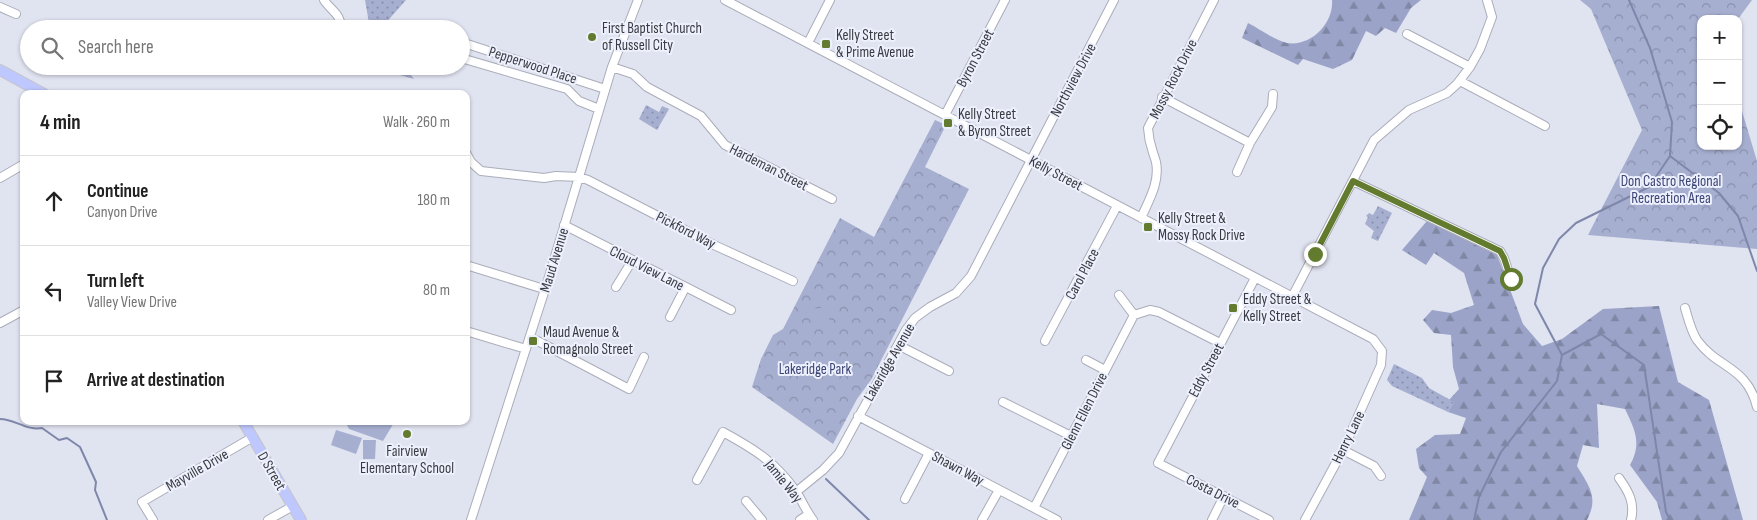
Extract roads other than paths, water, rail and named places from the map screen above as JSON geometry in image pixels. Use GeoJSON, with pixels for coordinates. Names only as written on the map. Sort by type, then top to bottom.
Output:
{"type":"FeatureCollection","features":[{"type":"Feature","properties":{"kind":"main road"},"geometry":{"type":"LineString","coordinates":[[0,70],[37,90]]}},
{"type":"Feature","properties":{"kind":"main road","name":"D Street"},"geometry":{"type":"LineString","coordinates":[[246,425],[301,520]]}},
{"type":"Feature","properties":{"kind":"street"},"geometry":{"type":"LineString","coordinates":[[324,0],[340,20]]}},
{"type":"Feature","properties":{"kind":"street","name":"Maud Avenue"},"geometry":{"type":"LineString","coordinates":[[471,520],[530,337],[612,67],[638,0]]}},
{"type":"Feature","properties":{"kind":"street","name":"Kelly Street"},"geometry":{"type":"LineString","coordinates":[[725,0],[1373,339],[1382,351]]}},
{"type":"Feature","properties":{"kind":"street"},"geometry":{"type":"LineString","coordinates":[[808,43],[830,0]]}},
{"type":"Feature","properties":{"kind":"street","name":"Byron Street"},"geometry":{"type":"LineString","coordinates":[[945,115],[1005,0]]}},
{"type":"Feature","properties":{"kind":"street","name":"Northview Drive"},"geometry":{"type":"LineString","coordinates":[[1032,160],[1114,0]]}},
{"type":"Feature","properties":{"kind":"street","name":"Mossy Rock Drive"},"geometry":{"type":"LineString","coordinates":[[1141,218],[1157,180],[1156,162],[1148,144],[1148,128],[1214,0]]}},
{"type":"Feature","properties":{"kind":"street"},"geometry":{"type":"LineString","coordinates":[[1292,297],[1374,140],[1409,110],[1447,92],[1470,67],[1480,49],[1492,17],[1488,0]]}},
{"type":"Feature","properties":{"kind":"street"},"geometry":{"type":"LineString","coordinates":[[0,7],[16,14]]}},
{"type":"Feature","properties":{"kind":"street"},"geometry":{"type":"LineString","coordinates":[[1407,34],[1470,67]]}},
{"type":"Feature","properties":{"kind":"street","name":"Pepperwood Place"},"geometry":{"type":"LineString","coordinates":[[470,45],[605,89]]}},
{"type":"Feature","properties":{"kind":"street"},"geometry":{"type":"LineString","coordinates":[[470,61],[567,89],[579,101],[599,109]]}},
{"type":"Feature","properties":{"kind":"street","name":"Hardeman Street"},"geometry":{"type":"LineString","coordinates":[[612,67],[633,74],[647,87],[702,116],[725,144],[832,199]]}},
{"type":"Feature","properties":{"kind":"street"},"geometry":{"type":"LineString","coordinates":[[1460,80],[1545,126]]}},
{"type":"Feature","properties":{"kind":"street"},"geometry":{"type":"LineString","coordinates":[[1237,172],[1250,143],[1272,107],[1273,94]]}},
{"type":"Feature","properties":{"kind":"street"},"geometry":{"type":"LineString","coordinates":[[1162,98],[1250,143]]}},
{"type":"Feature","properties":{"kind":"street"},"geometry":{"type":"LineString","coordinates":[[470,160],[482,171],[544,178],[556,176],[579,177]]}},
{"type":"Feature","properties":{"kind":"street","name":"Lakeridge Avenue"},"geometry":{"type":"LineString","coordinates":[[796,492],[824,470],[839,453],[858,416],[915,318],[956,293],[971,276],[1032,160]]}},
{"type":"Feature","properties":{"kind":"street"},"geometry":{"type":"LineString","coordinates":[[0,178],[20,166]]}},
{"type":"Feature","properties":{"kind":"street","name":"Pickford Way"},"geometry":{"type":"LineString","coordinates":[[579,177],[714,245],[793,281]]}},
{"type":"Feature","properties":{"kind":"street"},"geometry":{"type":"LineString","coordinates":[[1353,181],[1500,251],[1511,279]]}},
{"type":"Feature","properties":{"kind":"street","name":"Carol Place"},"geometry":{"type":"LineString","coordinates":[[1045,341],[1117,206]]}},
{"type":"Feature","properties":{"kind":"street","name":"Cloud View Lane"},"geometry":{"type":"LineString","coordinates":[[564,225],[731,310]]}},
{"type":"Feature","properties":{"kind":"street"},"geometry":{"type":"LineString","coordinates":[[616,288],[632,261]]}},
{"type":"Feature","properties":{"kind":"street"},"geometry":{"type":"LineString","coordinates":[[470,266],[544,289]]}},
{"type":"Feature","properties":{"kind":"street","name":"Eddy Street"},"geometry":{"type":"LineString","coordinates":[[1158,463],[1255,278]]}},
{"type":"Feature","properties":{"kind":"street"},"geometry":{"type":"LineString","coordinates":[[670,318],[685,288]]}},
{"type":"Feature","properties":{"kind":"street"},"geometry":{"type":"LineString","coordinates":[[1118,295],[1134,315],[1150,310],[1159,312],[1220,343]]}},
{"type":"Feature","properties":{"kind":"street"},"geometry":{"type":"LineString","coordinates":[[1685,308],[1696,338],[1709,354],[1736,371],[1746,381],[1757,407]]}},
{"type":"Feature","properties":{"kind":"street"},"geometry":{"type":"LineString","coordinates":[[0,323],[20,312]]}},
{"type":"Feature","properties":{"kind":"street","name":"Glenn Ellen Drive"},"geometry":{"type":"LineString","coordinates":[[1034,508],[1134,315]]}},
{"type":"Feature","properties":{"kind":"street"},"geometry":{"type":"LineString","coordinates":[[470,332],[526,348]]}},
{"type":"Feature","properties":{"kind":"street"},"geometry":{"type":"LineString","coordinates":[[530,337],[628,389],[644,357]]}},
{"type":"Feature","properties":{"kind":"street"},"geometry":{"type":"LineString","coordinates":[[898,345],[949,370]]}},
{"type":"Feature","properties":{"kind":"street","name":"Henry Lane"},"geometry":{"type":"LineString","coordinates":[[1305,520],[1343,450],[1382,366],[1382,351]]}},
{"type":"Feature","properties":{"kind":"street"},"geometry":{"type":"LineString","coordinates":[[1086,360],[1105,370]]}},
{"type":"Feature","properties":{"kind":"street"},"geometry":{"type":"LineString","coordinates":[[1003,402],[1071,436]]}},
{"type":"Feature","properties":{"kind":"street","name":"Shawn Way"},"geometry":{"type":"LineString","coordinates":[[858,416],[1057,520]]}},
{"type":"Feature","properties":{"kind":"street","name":"Jamie Way"},"geometry":{"type":"LineString","coordinates":[[697,480],[723,432],[761,454],[778,469],[796,492],[811,517]]}},
{"type":"Feature","properties":{"kind":"street","name":"Mayville Drive"},"geometry":{"type":"LineString","coordinates":[[153,520],[142,502],[253,437]]}},
{"type":"Feature","properties":{"kind":"street"},"geometry":{"type":"LineString","coordinates":[[1343,450],[1374,466],[1381,476]]}},
{"type":"Feature","properties":{"kind":"street"},"geometry":{"type":"LineString","coordinates":[[905,499],[929,452]]}},
{"type":"Feature","properties":{"kind":"street","name":"Costa Drive"},"geometry":{"type":"LineString","coordinates":[[1158,463],[1269,520]]}},
{"type":"Feature","properties":{"kind":"street"},"geometry":{"type":"LineString","coordinates":[[1619,478],[1629,492],[1634,509],[1631,520]]}},
{"type":"Feature","properties":{"kind":"street"},"geometry":{"type":"LineString","coordinates":[[982,520],[999,490]]}},
{"type":"Feature","properties":{"kind":"street"},"geometry":{"type":"LineString","coordinates":[[1212,520],[1224,496]]}},
{"type":"Feature","properties":{"kind":"street"},"geometry":{"type":"LineString","coordinates":[[746,501],[762,520]]}},
{"type":"Feature","properties":{"kind":"street"},"geometry":{"type":"LineString","coordinates":[[268,520],[292,506]]}},
{"type":"Feature","properties":{"kind":"street"},"geometry":{"type":"LineString","coordinates":[[800,520],[811,517]]}},
{"type":"Feature","properties":{"kind":"waterway"},"geometry":{"type":"LineString","coordinates":[[1474,520],[1479,497],[1501,452],[1557,381],[1562,355],[1535,304],[1543,268],[1559,239],[1576,223],[1649,187],[1670,156],[1672,122],[1650,48],[1629,0]]}},
{"type":"Feature","properties":{"kind":"waterway"},"geometry":{"type":"LineString","coordinates":[[1670,156],[1719,193],[1738,216],[1757,271]]}},
{"type":"Feature","properties":{"kind":"waterway"},"geometry":{"type":"LineString","coordinates":[[1562,355],[1601,334],[1644,365],[1666,512],[1670,520]]}},
{"type":"Feature","properties":{"kind":"waterway"},"geometry":{"type":"LineString","coordinates":[[0,419],[20,424]]}},
{"type":"Feature","properties":{"kind":"waterway"},"geometry":{"type":"LineString","coordinates":[[22,425],[31,428],[42,428],[59,440],[67,438],[80,447],[96,482],[95,490],[107,520]]}},
{"type":"Feature","properties":{"kind":"waterway"},"geometry":{"type":"LineString","coordinates":[[826,479],[869,520]]}},
{"type":"Feature","properties":{"kind":"place","name":"First Baptist Church of Russell City"},"geometry":{"type":"Point","coordinates":[592,37]}},
{"type":"Feature","properties":{"kind":"place","name":"Kelly Street & Prime Avenue"},"geometry":{"type":"Point","coordinates":[826,44]}},
{"type":"Feature","properties":{"kind":"place","name":"Kelly Street & Byron Street"},"geometry":{"type":"Point","coordinates":[948,123]}},
{"type":"Feature","properties":{"kind":"place","name":"Kelly Street & Mossy Rock Drive"},"geometry":{"type":"Point","coordinates":[1148,227]}},
{"type":"Feature","properties":{"kind":"place","name":"Eddy Street & Kelly Street"},"geometry":{"type":"Point","coordinates":[1233,308]}},
{"type":"Feature","properties":{"kind":"place","name":"Maud Avenue & Romagnolo Street"},"geometry":{"type":"Point","coordinates":[533,341]}},
{"type":"Feature","properties":{"kind":"place","name":"Fairview Elementary School"},"geometry":{"type":"Point","coordinates":[407,434]}},
{"type":"Feature","properties":{"kind":"park label","name":"Don Castro Regional Recreation Area"},"geometry":{"type":"Point","coordinates":[1671,190]}},
{"type":"Feature","properties":{"kind":"park label","name":"Lakeridge Park"},"geometry":{"type":"Point","coordinates":[815,369]}}]}
